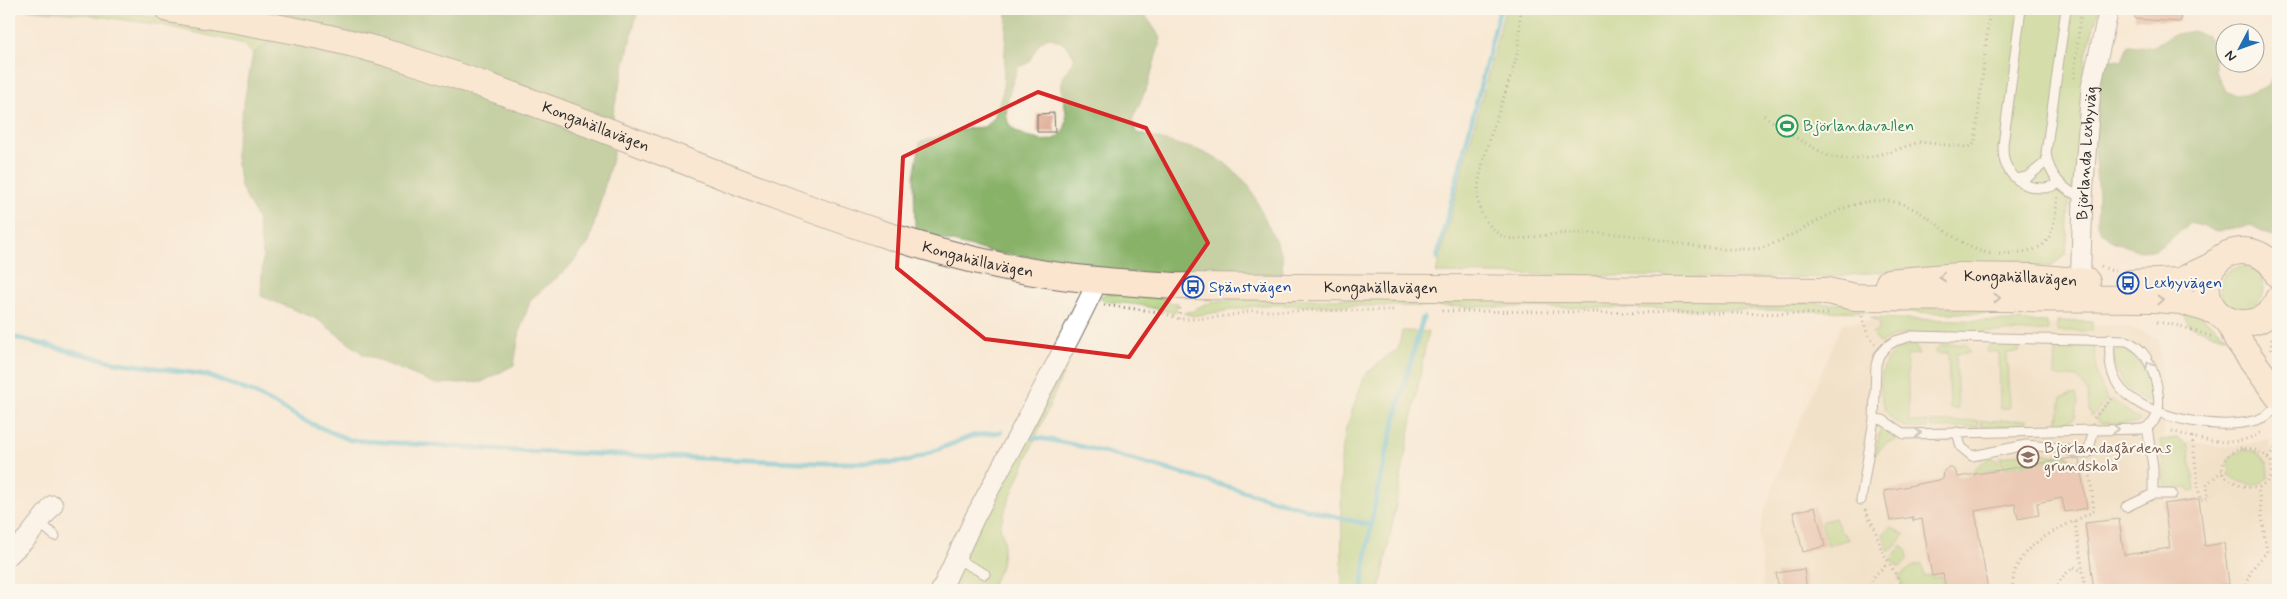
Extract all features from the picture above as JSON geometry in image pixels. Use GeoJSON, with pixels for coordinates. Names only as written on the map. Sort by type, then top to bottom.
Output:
{"type":"FeatureCollection","features":[{"type":"Feature","properties":{"kind":"street","name":"Kongahällavägen"},"geometry":{"type":"LineString","coordinates":[[168,9],[216,13],[342,41],[407,59],[522,98],[824,214],[929,248],[1006,267],[1091,292],[1175,286],[1830,303],[1854,286],[1958,276],[2032,277],[2080,290],[2181,301],[2257,319]]}},
{"type":"Feature","properties":{"kind":"street","name":"Björlanda Lexbyväg"},"geometry":{"type":"LineString","coordinates":[[2080,290],[2083,197],[2091,87],[2109,9]]}},
{"type":"Feature","properties":{"kind":"street","name":"Kongahällavägen"},"geometry":{"type":"LineString","coordinates":[[2080,290],[2180,281],[2214,264],[2228,253],[2241,250],[2259,254],[2277,270]]}},
{"type":"Feature","properties":{"kind":"street"},"geometry":{"type":"LineString","coordinates":[[2214,264],[2206,285],[2208,299],[2257,319]]}},
{"type":"Feature","properties":{"kind":"street"},"geometry":{"type":"LineString","coordinates":[[940,590],[1091,292]]}},
{"type":"Feature","properties":{"kind":"street"},"geometry":{"type":"LineString","coordinates":[[2257,319],[2263,358],[2278,376]]}},
{"type":"Feature","properties":{"kind":"street"},"geometry":{"type":"LineString","coordinates":[[2257,319],[2278,396]]}},
{"type":"Feature","properties":{"kind":"street"},"geometry":{"type":"LineString","coordinates":[[9,555],[53,505]]}},
{"type":"Feature","properties":{"kind":"lane"},"geometry":{"type":"LineString","coordinates":[[2021,9],[2003,145],[2006,166],[2017,179],[2030,187],[2052,187],[2060,183]]}},
{"type":"Feature","properties":{"kind":"lane"},"geometry":{"type":"LineString","coordinates":[[2066,9],[2046,145],[2047,161],[2060,183],[2073,194],[2083,197]]}},
{"type":"Feature","properties":{"kind":"lane"},"geometry":{"type":"LineString","coordinates":[[2017,179],[2029,176],[2047,161]]}},
{"type":"Feature","properties":{"kind":"lane"},"geometry":{"type":"LineString","coordinates":[[1861,500],[1874,419],[1876,365],[1884,350],[1895,340],[1912,336],[2127,340],[2136,346],[2147,358],[2156,381],[2159,402],[2158,412],[2152,424],[2147,428],[1904,434],[1883,420],[1874,419]]}},
{"type":"Feature","properties":{"kind":"lane"},"geometry":{"type":"LineString","coordinates":[[2110,339],[2109,357],[2115,381],[2129,397],[2158,412],[2194,422],[2227,424],[2264,417],[2278,404]]}},
{"type":"Feature","properties":{"kind":"lane"},"geometry":{"type":"LineString","coordinates":[[2147,428],[2153,467],[2153,494]]}},
{"type":"Feature","properties":{"kind":"lane"},"geometry":{"type":"LineString","coordinates":[[1957,432],[1961,447],[1972,456],[2026,445],[2060,448],[2082,454],[2088,453],[2094,429]]}},
{"type":"Feature","properties":{"kind":"lane"},"geometry":{"type":"LineString","coordinates":[[2126,506],[2153,494],[2172,494]]}},
{"type":"Feature","properties":{"kind":"lane"},"geometry":{"type":"LineString","coordinates":[[39,522],[55,536]]}},
{"type":"Feature","properties":{"kind":"lane"},"geometry":{"type":"LineString","coordinates":[[955,558],[985,574]]}},
{"type":"Feature","properties":{"kind":"path"},"geometry":{"type":"LineString","coordinates":[[1521,9],[1517,54],[1484,161],[1478,189],[1480,212],[1499,235],[1509,238],[1530,238],[1572,233],[1638,235],[1716,249],[1760,248],[1855,205],[1890,202],[1925,215],[1954,239],[1971,249],[1991,254],[2016,253],[2034,250],[2049,240],[2054,226],[2060,183]]}},
{"type":"Feature","properties":{"kind":"path"},"geometry":{"type":"LineString","coordinates":[[1764,115],[1784,131],[1830,157],[1845,159],[1868,157],[1919,142],[1972,146],[1975,142],[1990,9]]}},
{"type":"Feature","properties":{"kind":"path"},"geometry":{"type":"LineString","coordinates":[[1091,292],[1180,319],[1228,316],[1252,311],[1404,310]]}},
{"type":"Feature","properties":{"kind":"path"},"geometry":{"type":"LineString","coordinates":[[1180,301],[1180,319]]}},
{"type":"Feature","properties":{"kind":"path"},"geometry":{"type":"LineString","coordinates":[[1433,311],[1830,303]]}},
{"type":"Feature","properties":{"kind":"path"},"geometry":{"type":"LineString","coordinates":[[1852,315],[1872,315]]}},
{"type":"Feature","properties":{"kind":"path"},"geometry":{"type":"LineString","coordinates":[[1862,315],[1862,321],[1872,341],[1884,350]]}},
{"type":"Feature","properties":{"kind":"path"},"geometry":{"type":"LineString","coordinates":[[2153,321],[2180,326],[2206,336],[2228,341],[2257,319]]}},
{"type":"Feature","properties":{"kind":"path"},"geometry":{"type":"LineString","coordinates":[[2094,429],[2094,417],[2112,398]]}},
{"type":"Feature","properties":{"kind":"path"},"geometry":{"type":"LineString","coordinates":[[2192,437],[2200,500],[2208,498],[2207,484],[2222,471]]}},
{"type":"Feature","properties":{"kind":"path"},"geometry":{"type":"LineString","coordinates":[[2268,457],[2278,445]]}},
{"type":"Feature","properties":{"kind":"path"},"geometry":{"type":"LineString","coordinates":[[2240,448],[2250,448],[2268,457],[2271,462],[2270,476],[2265,484],[2258,488],[2240,486],[2229,480],[2222,471],[2221,467],[2225,459],[2232,452],[2240,448]]}},
{"type":"Feature","properties":{"kind":"path"},"geometry":{"type":"LineString","coordinates":[[2012,590],[2015,570],[2026,552],[2044,537],[2094,512],[2088,453]]}},
{"type":"Feature","properties":{"kind":"path"},"geometry":{"type":"LineString","coordinates":[[2246,590],[2246,579],[2256,562],[2267,552],[2258,488]]}},
{"type":"Feature","properties":{"kind":"path"},"geometry":{"type":"LineString","coordinates":[[1861,500],[1875,529],[1880,549],[1905,590]]}},
{"type":"Feature","properties":{"kind":"path"},"geometry":{"type":"LineString","coordinates":[[2075,521],[2086,590]]}},
{"type":"Feature","properties":{"kind":"path"},"geometry":{"type":"LineString","coordinates":[[1868,590],[1875,575],[1888,563]]}},
{"type":"Feature","properties":{"kind":"path"},"geometry":{"type":"LineString","coordinates":[[2056,590],[2057,585],[2066,573],[2074,567],[2083,571]]}},
{"type":"Feature","properties":{"kind":"highlighted area"},"geometry":{"type":"Polygon","coordinates":[[[1038,92],[1146,128],[1208,243],[1129,357],[985,339],[897,268],[903,157],[1038,92]]]}},
{"type":"Feature","properties":{"kind":"shaded area","name":"Björlandagårdens grundskola"},"geometry":{"type":"Polygon","coordinates":[[[1872,321],[2127,326],[2159,339],[2164,440],[2184,440],[2220,447],[2269,439],[2278,486],[2278,590],[1764,590],[1759,534],[1765,509],[1786,452],[1843,323],[1872,321]]]}},
{"type":"Feature","properties":{"kind":"green space"},"geometry":{"type":"Polygon","coordinates":[[[20,9],[110,9],[276,37],[253,54],[242,43],[162,25],[82,14],[20,9]]]}},
{"type":"Feature","properties":{"kind":"green space"},"geometry":{"type":"Polygon","coordinates":[[[250,9],[638,9],[613,113],[613,155],[589,243],[566,270],[531,299],[520,330],[514,365],[482,382],[436,384],[363,354],[317,319],[261,296],[263,255],[257,218],[241,187],[235,152],[253,54],[276,37],[274,12],[250,9]]]}},
{"type":"Feature","properties":{"kind":"green space"},"geometry":{"type":"Polygon","coordinates":[[[1007,9],[1141,9],[1161,38],[1148,85],[1132,120],[1137,133],[1198,150],[1225,163],[1249,185],[1282,255],[1283,279],[1118,272],[1085,263],[995,253],[922,234],[915,230],[914,177],[920,142],[969,128],[984,127],[994,118],[1003,91],[1007,9]],[[1048,37],[1040,42],[1028,63],[1018,67],[1010,90],[1007,108],[1008,123],[1012,128],[1022,134],[1042,140],[1058,137],[1066,124],[1062,82],[1065,73],[1075,58],[1070,50],[1061,42],[1048,37]]]}},
{"type":"Feature","properties":{"kind":"green space","name":"Björlandavallen"},"geometry":{"type":"Polygon","coordinates":[[[1505,9],[2099,9],[2086,55],[2078,175],[2070,192],[2066,255],[2052,265],[2024,268],[1906,269],[1832,277],[1748,278],[1436,273],[1505,9]]]}},
{"type":"Feature","properties":{"kind":"green space"},"geometry":{"type":"Polygon","coordinates":[[[2278,15],[2278,68],[2275,41],[2278,15]]]}},
{"type":"Feature","properties":{"kind":"green space"},"geometry":{"type":"Polygon","coordinates":[[[2193,31],[2207,36],[2214,45],[2214,72],[2216,72],[2225,91],[2234,95],[2253,93],[2265,88],[2278,68],[2278,240],[2251,225],[2217,231],[2191,223],[2156,250],[2140,251],[2110,240],[2101,232],[2097,223],[2098,195],[2094,149],[2102,58],[2122,61],[2128,45],[2151,47],[2172,35],[2193,31]]]}},
{"type":"Feature","properties":{"kind":"green space"},"geometry":{"type":"Polygon","coordinates":[[[2246,266],[2258,272],[2263,279],[2263,297],[2258,304],[2251,309],[2238,310],[2230,307],[2223,300],[2220,284],[2223,276],[2230,269],[2246,266]]]}},
{"type":"Feature","properties":{"kind":"green space"},"geometry":{"type":"Polygon","coordinates":[[[1106,293],[1168,299],[1167,302],[1178,303],[1175,313],[1140,305],[1103,301],[1100,297],[1106,293]]]}},
{"type":"Feature","properties":{"kind":"green space"},"geometry":{"type":"Polygon","coordinates":[[[1232,299],[1687,299],[2046,311],[2019,314],[1263,305],[1193,316],[1183,313],[1194,311],[1212,302],[1232,299]]]}},
{"type":"Feature","properties":{"kind":"green space"},"geometry":{"type":"Polygon","coordinates":[[[2186,307],[2191,308],[2227,336],[2212,334],[2189,325],[2185,318],[2186,307]]]}},
{"type":"Feature","properties":{"kind":"green space"},"geometry":{"type":"Polygon","coordinates":[[[1869,318],[2047,322],[2048,331],[1912,333],[1894,336],[1881,343],[1871,333],[1878,331],[1880,323],[1869,318]]]}},
{"type":"Feature","properties":{"kind":"green space"},"geometry":{"type":"Polygon","coordinates":[[[2057,321],[2092,322],[2092,331],[2057,331],[2057,321]]]}},
{"type":"Feature","properties":{"kind":"green space"},"geometry":{"type":"Polygon","coordinates":[[[1402,331],[1428,332],[1380,590],[1342,590],[1341,458],[1346,428],[1365,375],[1387,356],[1398,350],[1402,331]]]}},
{"type":"Feature","properties":{"kind":"green space"},"geometry":{"type":"Polygon","coordinates":[[[2017,343],[2020,352],[2007,353],[2009,408],[2000,408],[1999,352],[1987,352],[1987,348],[1991,344],[2017,343]]]}},
{"type":"Feature","properties":{"kind":"green space"},"geometry":{"type":"Polygon","coordinates":[[[1966,344],[1970,353],[1956,354],[1958,409],[1950,409],[1948,353],[1936,354],[1936,350],[1941,345],[1966,344]]]}},
{"type":"Feature","properties":{"kind":"green space"},"geometry":{"type":"Polygon","coordinates":[[[2056,344],[2094,344],[2097,376],[2107,400],[2092,416],[2089,410],[2088,392],[2078,378],[2055,376],[2056,344]]]}},
{"type":"Feature","properties":{"kind":"green space"},"geometry":{"type":"Polygon","coordinates":[[[1915,345],[1919,354],[1907,355],[1909,422],[1927,422],[1928,428],[1908,427],[1897,423],[1886,410],[1881,393],[1882,375],[1888,359],[1900,349],[1915,345]]]}},
{"type":"Feature","properties":{"kind":"green space"},"geometry":{"type":"Polygon","coordinates":[[[2120,347],[2127,349],[2133,354],[2142,366],[2152,396],[2150,401],[2146,402],[2133,393],[2119,376],[2113,353],[2120,347]]]}},
{"type":"Feature","properties":{"kind":"green space"},"geometry":{"type":"Polygon","coordinates":[[[1068,362],[1006,507],[1000,527],[1004,541],[1001,566],[990,590],[949,590],[984,513],[1068,362]]]}},
{"type":"Feature","properties":{"kind":"green space"},"geometry":{"type":"Polygon","coordinates":[[[2076,394],[2078,403],[2075,417],[2064,425],[2057,424],[2062,397],[2076,394]]]}},
{"type":"Feature","properties":{"kind":"green space"},"geometry":{"type":"Polygon","coordinates":[[[2112,400],[2140,420],[2137,423],[2100,423],[2095,418],[2112,400]]]}},
{"type":"Feature","properties":{"kind":"green space"},"geometry":{"type":"Polygon","coordinates":[[[2028,420],[2029,425],[1982,427],[1981,421],[2028,420]]]}},
{"type":"Feature","properties":{"kind":"green space"},"geometry":{"type":"Polygon","coordinates":[[[1979,421],[1978,427],[1931,428],[1931,422],[1979,421]]]}},
{"type":"Feature","properties":{"kind":"green space"},"geometry":{"type":"Polygon","coordinates":[[[1883,427],[1892,434],[1904,437],[1886,443],[1875,455],[1880,431],[1883,427]]]}},
{"type":"Feature","properties":{"kind":"green space"},"geometry":{"type":"Polygon","coordinates":[[[2177,438],[2188,445],[2195,490],[2190,491],[2189,488],[2166,490],[2160,440],[2177,438]]]}},
{"type":"Feature","properties":{"kind":"green space"},"geometry":{"type":"Polygon","coordinates":[[[2245,449],[2257,453],[2268,463],[2268,477],[2258,484],[2244,483],[2228,475],[2230,468],[2227,462],[2231,456],[2245,449]]]}},
{"type":"Feature","properties":{"kind":"green space"},"geometry":{"type":"Polygon","coordinates":[[[2039,452],[2056,456],[2057,452],[2071,457],[2004,468],[2000,458],[2022,453],[2039,452]]]}},
{"type":"Feature","properties":{"kind":"green space"},"geometry":{"type":"Polygon","coordinates":[[[1992,457],[1999,462],[2001,469],[1972,474],[1981,463],[1992,457]]]}},
{"type":"Feature","properties":{"kind":"green space"},"geometry":{"type":"Polygon","coordinates":[[[1835,518],[1840,530],[1849,539],[1827,546],[1821,522],[1835,518]]]}},
{"type":"Feature","properties":{"kind":"green space"},"geometry":{"type":"Polygon","coordinates":[[[1891,527],[1905,535],[1889,552],[1883,534],[1891,527]]]}},
{"type":"Feature","properties":{"kind":"green space"},"geometry":{"type":"Polygon","coordinates":[[[1902,545],[1908,557],[1905,563],[1899,567],[1890,560],[1902,545]]]}},
{"type":"Feature","properties":{"kind":"green space"},"geometry":{"type":"Polygon","coordinates":[[[1922,564],[1924,576],[1931,575],[1931,578],[1942,576],[1944,590],[1906,590],[1898,577],[1912,567],[1922,564]]]}},
{"type":"Feature","properties":{"kind":"building"},"geometry":{"type":"Polygon","coordinates":[[[2135,9],[2181,9],[2180,22],[2135,19],[2135,9]]]}},
{"type":"Feature","properties":{"kind":"building"},"geometry":{"type":"Polygon","coordinates":[[[1054,113],[1055,132],[1037,132],[1037,114],[1054,113]]]}},
{"type":"Feature","properties":{"kind":"building"},"geometry":{"type":"Polygon","coordinates":[[[2072,458],[2079,460],[2087,508],[2065,512],[2062,498],[2037,503],[2039,515],[2018,519],[2015,504],[1975,511],[1988,590],[1946,590],[1943,574],[1932,576],[1922,519],[1913,521],[1913,517],[1890,521],[1884,491],[1943,479],[1944,471],[1949,467],[1955,470],[1958,477],[2072,458]]]}},
{"type":"Feature","properties":{"kind":"building"},"geometry":{"type":"Polygon","coordinates":[[[2199,499],[2205,546],[2224,543],[2229,584],[2211,586],[2212,590],[2094,590],[2085,523],[2119,519],[2124,555],[2170,548],[2164,504],[2199,499]]]}},
{"type":"Feature","properties":{"kind":"building"},"geometry":{"type":"Polygon","coordinates":[[[1815,507],[1825,546],[1803,552],[1793,512],[1815,507]]]}},
{"type":"Feature","properties":{"kind":"building"},"geometry":{"type":"Polygon","coordinates":[[[1804,569],[1807,590],[1779,590],[1776,573],[1804,569]]]}},
{"type":"Feature","properties":{"kind":"waterway"},"geometry":{"type":"LineString","coordinates":[[1437,258],[1500,9]]}},
{"type":"Feature","properties":{"kind":"waterway"},"geometry":{"type":"LineString","coordinates":[[1362,590],[1372,521],[1386,453],[1423,318]]}},
{"type":"Feature","properties":{"kind":"waterway"},"geometry":{"type":"LineString","coordinates":[[9,336],[114,362],[207,375],[254,393],[312,424],[350,440],[520,451],[822,463],[883,463],[908,461],[972,436],[1001,432]]}},
{"type":"Feature","properties":{"kind":"waterway"},"geometry":{"type":"LineString","coordinates":[[1028,437],[1057,441],[1098,451],[1313,511],[1371,525]]}},
{"type":"Feature","properties":{"kind":"place","name":"Björlandavallen"},"geometry":{"type":"Point","coordinates":[1787,126]}},
{"type":"Feature","properties":{"kind":"place","name":"Lexbyvägen"},"geometry":{"type":"Point","coordinates":[2128,283]}},
{"type":"Feature","properties":{"kind":"place","name":"Spänstvägen"},"geometry":{"type":"Point","coordinates":[1193,287]}},
{"type":"Feature","properties":{"kind":"place","name":"Björlandagårdens grundskola"},"geometry":{"type":"Point","coordinates":[2028,457]}}]}
